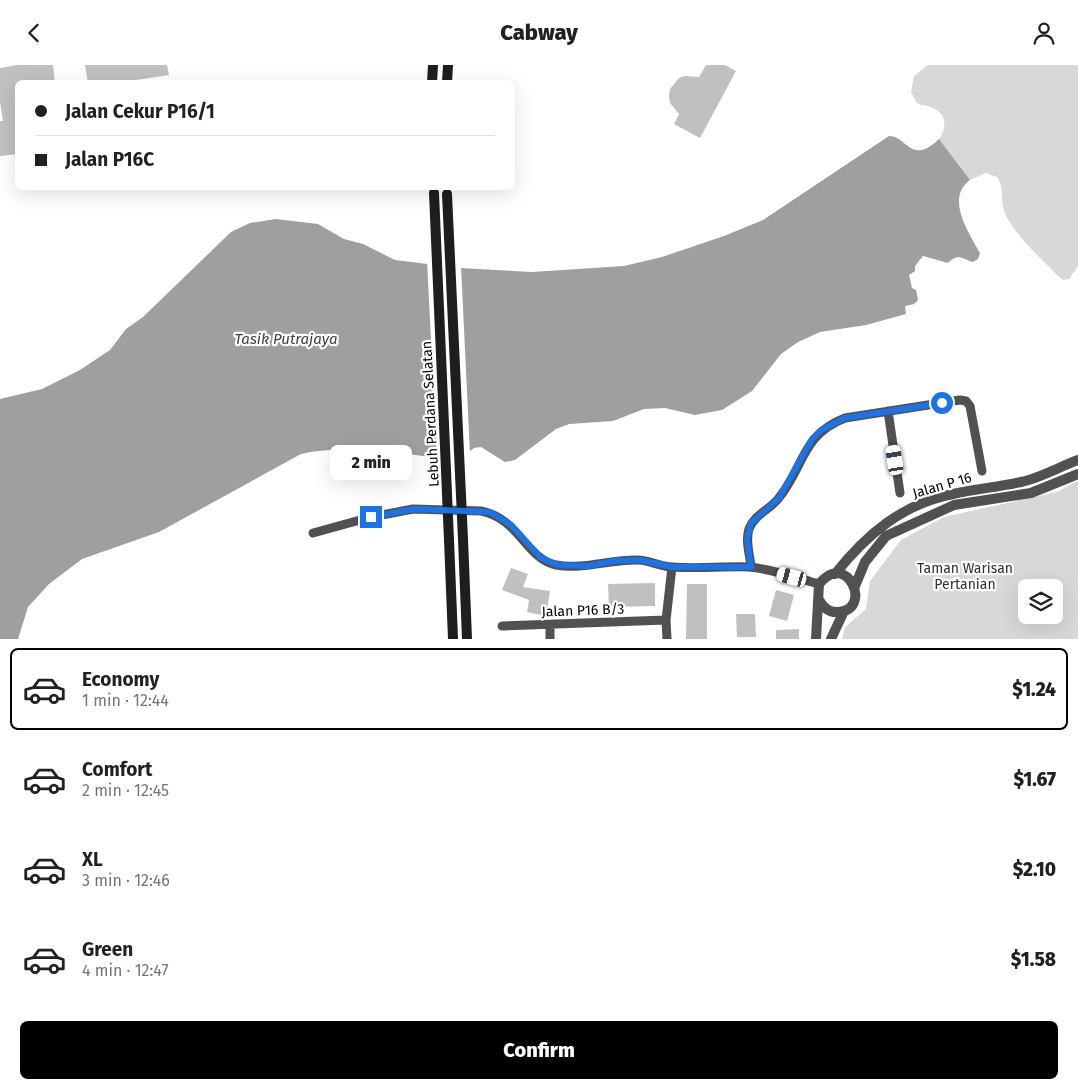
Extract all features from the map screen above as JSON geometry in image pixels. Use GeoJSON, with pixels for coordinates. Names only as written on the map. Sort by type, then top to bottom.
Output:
{"type":"FeatureCollection","features":[{"type":"Feature","properties":{"kind":"main road"},"geometry":{"type":"LineString","coordinates":[[432,80],[433,65]]}},
{"type":"Feature","properties":{"kind":"main road"},"geometry":{"type":"LineString","coordinates":[[447,80],[448,65]]}},
{"type":"Feature","properties":{"kind":"main road","name":"Lebuh Perdana Selatan"},"geometry":{"type":"LineString","coordinates":[[434,191],[453,639]]}},
{"type":"Feature","properties":{"kind":"main road","name":"Lebuh Perdana Selatan"},"geometry":{"type":"LineString","coordinates":[[447,191],[466,639]]}},
{"type":"Feature","properties":{"kind":"street"},"geometry":{"type":"LineString","coordinates":[[751,567],[747,539],[751,523],[779,498],[812,439],[833,422],[845,418],[888,411],[960,400],[966,401],[970,406],[982,471]]}},
{"type":"Feature","properties":{"kind":"street"},"geometry":{"type":"LineString","coordinates":[[888,411],[900,493]]}},
{"type":"Feature","properties":{"kind":"street","name":"Jalan P 16"},"geometry":{"type":"LineString","coordinates":[[820,584],[829,575],[835,574],[857,546],[877,528],[905,510],[950,494],[1022,482],[1078,460]]}},
{"type":"Feature","properties":{"kind":"street","name":"Jalan P 16"},"geometry":{"type":"LineString","coordinates":[[831,639],[844,611],[853,603],[856,592],[855,586],[866,562],[886,537],[954,505],[1031,493],[1078,474]]}},
{"type":"Feature","properties":{"kind":"street"},"geometry":{"type":"LineString","coordinates":[[313,533],[371,517],[414,509],[481,511],[490,512],[506,521],[538,556],[551,564],[588,566],[614,561],[640,560],[672,567],[751,567],[820,584],[816,639]]}},
{"type":"Feature","properties":{"kind":"street"},"geometry":{"type":"LineString","coordinates":[[667,639],[666,620],[672,567]]}},
{"type":"Feature","properties":{"kind":"street"},"geometry":{"type":"LineString","coordinates":[[835,574],[847,577],[855,586]]}},
{"type":"Feature","properties":{"kind":"street"},"geometry":{"type":"LineString","coordinates":[[819,600],[826,609],[844,611]]}},
{"type":"Feature","properties":{"kind":"street","name":"Jalan P16 B/3"},"geometry":{"type":"LineString","coordinates":[[502,626],[550,626],[666,620]]}},
{"type":"Feature","properties":{"kind":"street"},"geometry":{"type":"LineString","coordinates":[[550,626],[550,639]]}},
{"type":"Feature","properties":{"kind":"green space"},"geometry":{"type":"Polygon","coordinates":[[[928,65],[1078,65],[1078,266],[1069,279],[1063,280],[1057,275],[1028,245],[1008,220],[1002,203],[1001,185],[997,177],[986,173],[970,180],[939,139],[944,126],[941,114],[931,107],[917,103],[911,92],[914,76],[928,65]]]}},
{"type":"Feature","properties":{"kind":"green space","name":"Taman Warisan Pertanian"},"geometry":{"type":"Polygon","coordinates":[[[1078,482],[1078,639],[842,639],[845,627],[866,609],[870,581],[901,540],[944,517],[1057,492],[1078,482]]]}},
{"type":"Feature","properties":{"kind":"water","name":"Tasik Putrajaya"},"geometry":{"type":"Polygon","coordinates":[[[889,136],[895,137],[916,150],[930,147],[939,139],[970,180],[963,187],[959,196],[959,206],[965,226],[980,253],[978,259],[973,262],[957,257],[948,263],[923,256],[915,266],[915,271],[909,275],[912,288],[916,290],[918,300],[914,304],[905,306],[906,314],[866,325],[820,332],[798,342],[781,354],[752,391],[722,410],[695,415],[665,408],[644,409],[613,421],[569,424],[556,429],[515,460],[505,462],[481,447],[474,448],[457,461],[399,453],[357,450],[318,451],[301,454],[159,532],[82,559],[49,584],[28,607],[18,639],[0,639],[0,399],[42,389],[80,370],[110,350],[126,329],[143,317],[231,232],[250,223],[276,219],[318,224],[344,239],[363,244],[395,260],[460,268],[532,272],[624,266],[662,257],[724,236],[763,220],[889,136]]]}},
{"type":"Feature","properties":{"kind":"pier"},"geometry":{"type":"Polygon","coordinates":[[[427,260],[461,266],[470,454],[457,463],[437,461],[427,260]]]}},
{"type":"Feature","properties":{"kind":"building"},"geometry":{"type":"Polygon","coordinates":[[[17,65],[53,65],[55,80],[15,80],[15,154],[0,156],[0,121],[3,121],[0,102],[0,68],[17,65]]]}},
{"type":"Feature","properties":{"kind":"building"},"geometry":{"type":"Polygon","coordinates":[[[85,65],[167,65],[169,75],[136,80],[88,80],[85,65]]]}},
{"type":"Feature","properties":{"kind":"building"},"geometry":{"type":"Polygon","coordinates":[[[706,65],[725,65],[736,71],[700,138],[674,124],[679,114],[670,103],[669,96],[670,89],[679,78],[685,76],[699,77],[706,65]]]}},
{"type":"Feature","properties":{"kind":"building"},"geometry":{"type":"Polygon","coordinates":[[[511,568],[528,574],[523,587],[550,591],[546,616],[527,612],[529,600],[502,590],[511,568]]]}},
{"type":"Feature","properties":{"kind":"building"},"geometry":{"type":"Polygon","coordinates":[[[655,583],[655,606],[609,607],[608,584],[655,583]]]}},
{"type":"Feature","properties":{"kind":"building"},"geometry":{"type":"Polygon","coordinates":[[[687,584],[707,584],[707,639],[686,639],[687,584]]]}},
{"type":"Feature","properties":{"kind":"building"},"geometry":{"type":"Polygon","coordinates":[[[776,590],[794,595],[787,621],[769,616],[776,590]]]}},
{"type":"Feature","properties":{"kind":"building"},"geometry":{"type":"Polygon","coordinates":[[[736,614],[755,614],[756,637],[737,637],[736,614]]]}},
{"type":"Feature","properties":{"kind":"building"},"geometry":{"type":"Polygon","coordinates":[[[799,629],[799,639],[776,639],[776,630],[799,629]]]}},
{"type":"Feature","properties":{"kind":"route"},"geometry":{"type":"LineString","coordinates":[[371,517],[414,509],[490,512],[511,525],[538,556],[551,564],[558,565],[588,566],[614,561],[640,560],[672,567],[751,567],[747,539],[751,523],[768,510],[779,498],[812,439],[821,430],[833,422],[845,418],[942,403]]}}]}
